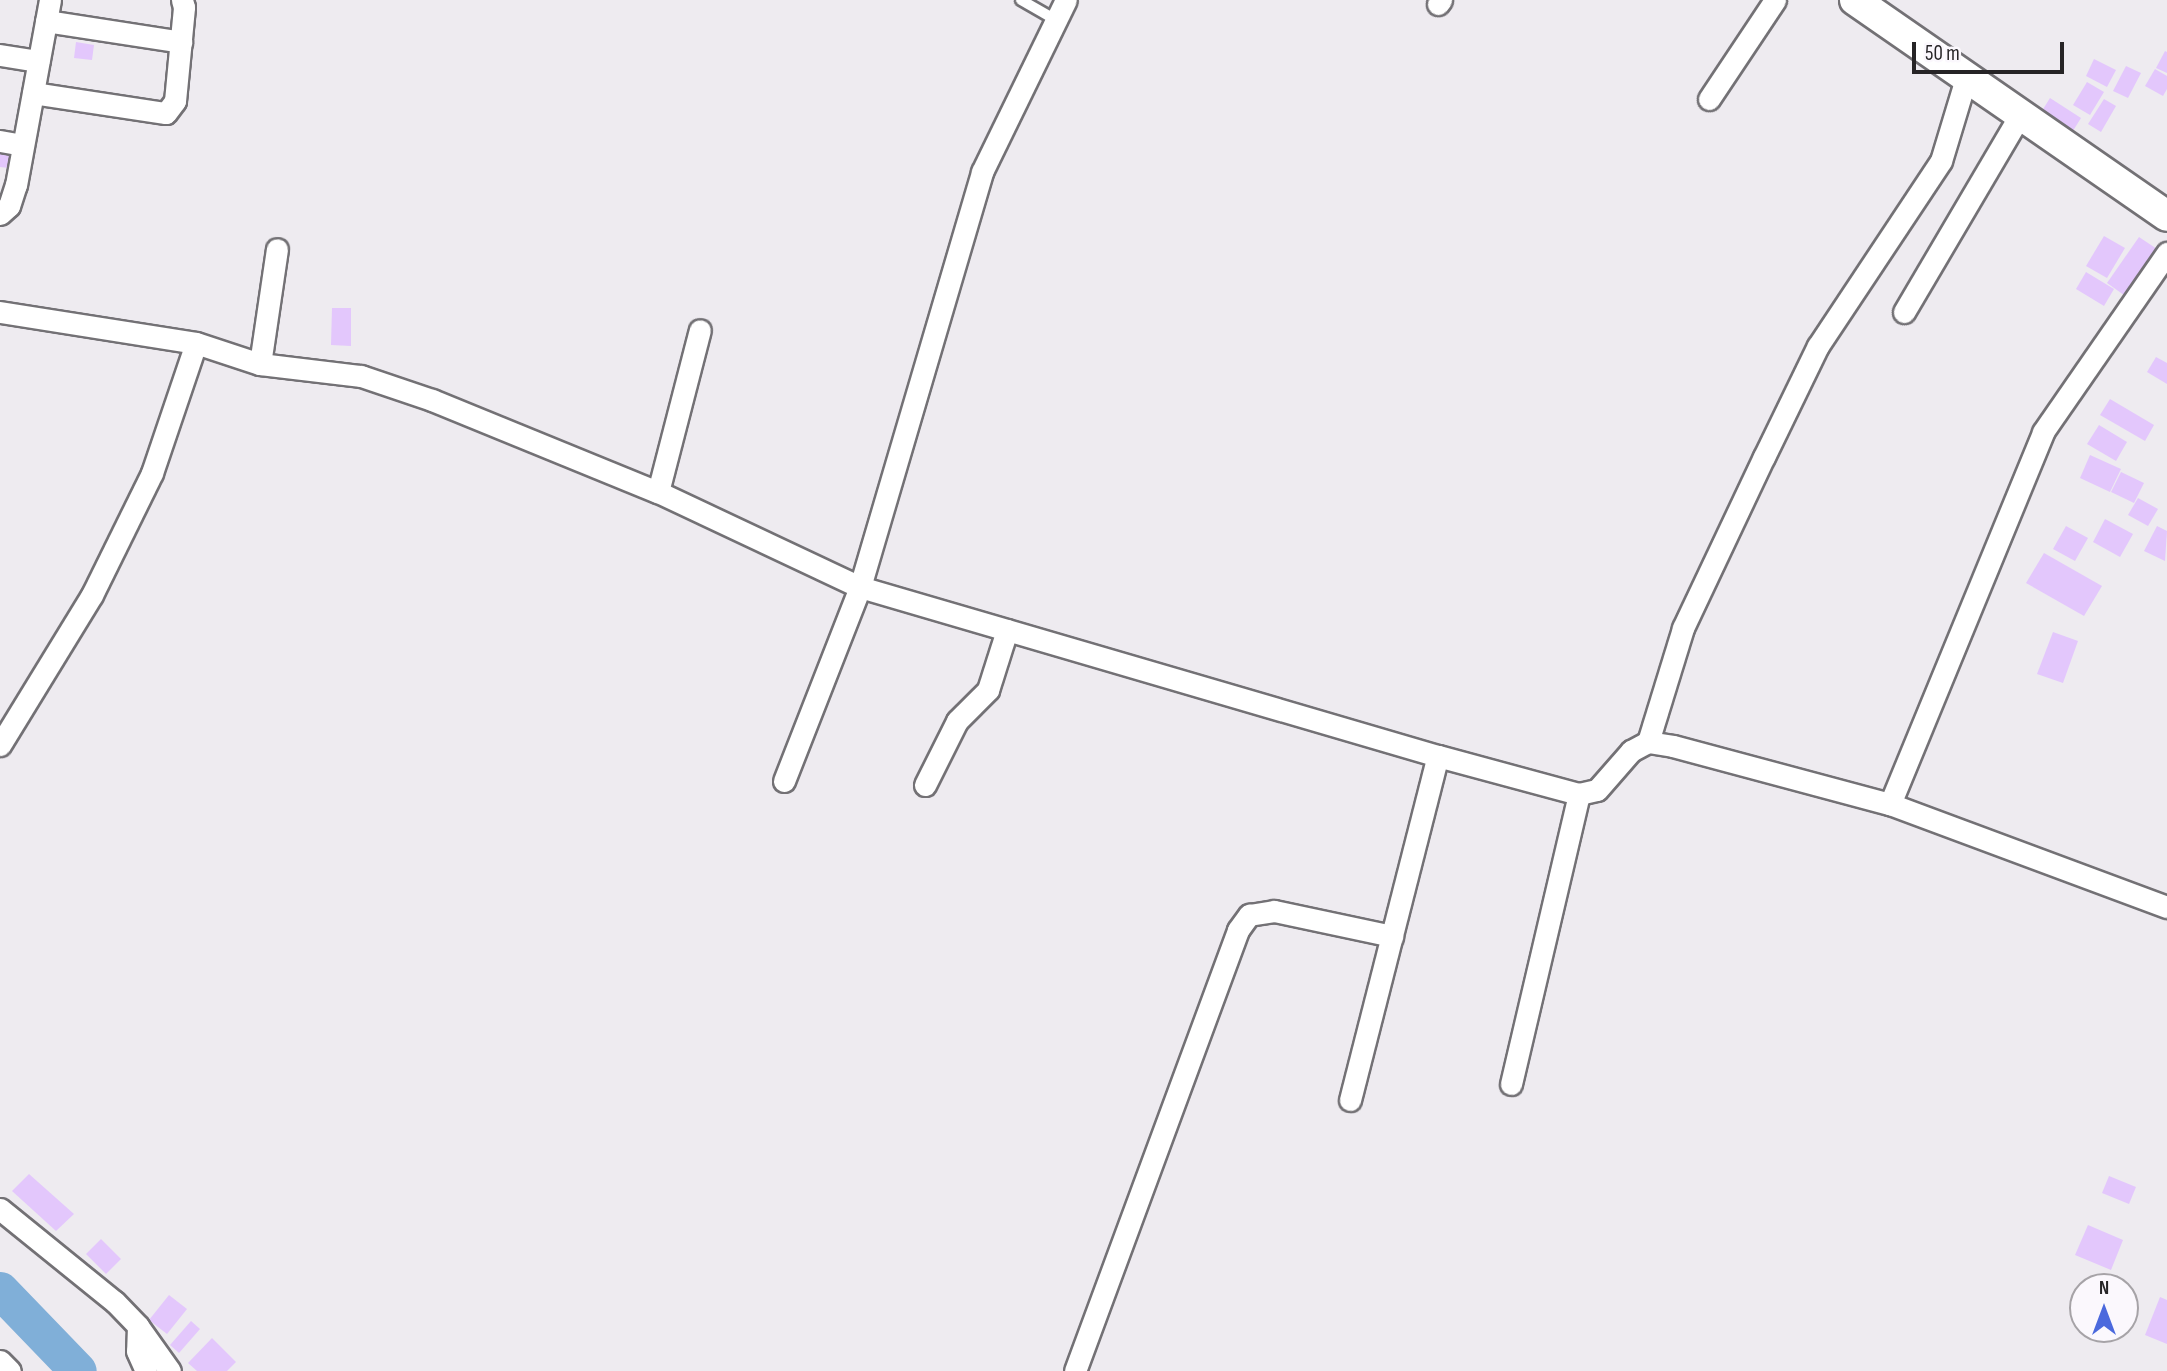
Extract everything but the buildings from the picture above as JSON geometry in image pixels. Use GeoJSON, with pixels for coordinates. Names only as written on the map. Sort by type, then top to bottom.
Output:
{"type":"FeatureCollection","features":[{"type":"Feature","properties":{"kind":"street"},"geometry":{"type":"LineString","coordinates":[[33,93],[166,113],[176,101],[184,7],[182,0]]}},
{"type":"Feature","properties":{"kind":"street"},"geometry":{"type":"LineString","coordinates":[[784,781],[860,587],[982,172],[1066,0]]}},
{"type":"Feature","properties":{"kind":"street"},"geometry":{"type":"LineString","coordinates":[[1709,99],[1775,0]]}},
{"type":"Feature","properties":{"kind":"street"},"geometry":{"type":"LineString","coordinates":[[1874,5],[1966,78],[2167,216]]}},
{"type":"Feature","properties":{"kind":"street"},"geometry":{"type":"LineString","coordinates":[[0,214],[9,206],[13,195],[48,10],[181,42]]}},
{"type":"Feature","properties":{"kind":"street"},"geometry":{"type":"LineString","coordinates":[[0,55],[39,61]]}},
{"type":"Feature","properties":{"kind":"street"},"geometry":{"type":"LineString","coordinates":[[1648,742],[1683,628],[1758,469],[1818,346],[1941,161],[1959,92],[1966,78]]}},
{"type":"Feature","properties":{"kind":"street"},"geometry":{"type":"LineString","coordinates":[[1904,312],[2020,115]]}},
{"type":"Feature","properties":{"kind":"street"},"geometry":{"type":"LineString","coordinates":[[0,141],[23,145]]}},
{"type":"Feature","properties":{"kind":"street"},"geometry":{"type":"LineString","coordinates":[[260,364],[277,249]]}},
{"type":"Feature","properties":{"kind":"street"},"geometry":{"type":"LineString","coordinates":[[1891,804],[2043,432],[2167,253]]}},
{"type":"Feature","properties":{"kind":"street"},"geometry":{"type":"LineString","coordinates":[[0,312],[196,343],[260,364],[361,376],[432,400],[658,492],[860,587],[1438,756],[1579,794],[1597,790],[1631,751],[1648,742],[1891,804],[2167,907]]}},
{"type":"Feature","properties":{"kind":"street"},"geometry":{"type":"LineString","coordinates":[[658,492],[700,330]]}},
{"type":"Feature","properties":{"kind":"street"},"geometry":{"type":"LineString","coordinates":[[0,745],[92,595],[152,473],[196,343]]}},
{"type":"Feature","properties":{"kind":"street"},"geometry":{"type":"LineString","coordinates":[[925,785],[957,721],[988,690],[1007,630]]}},
{"type":"Feature","properties":{"kind":"street"},"geometry":{"type":"LineString","coordinates":[[1350,1100],[1438,756]]}},
{"type":"Feature","properties":{"kind":"street"},"geometry":{"type":"LineString","coordinates":[[1511,1084],[1579,794]]}},
{"type":"Feature","properties":{"kind":"street"},"geometry":{"type":"LineString","coordinates":[[1075,1371],[1238,930],[1249,915],[1274,911],[1392,936]]}},
{"type":"Feature","properties":{"kind":"street"},"geometry":{"type":"LineString","coordinates":[[0,1209],[96,1286],[138,1326],[170,1371]]}},
{"type":"Feature","properties":{"kind":"street"},"geometry":{"type":"LineString","coordinates":[[138,1326],[137,1351],[146,1371]]}},
{"type":"Feature","properties":{"kind":"street"},"geometry":{"type":"LineString","coordinates":[[0,1361],[10,1371]]}},
{"type":"Feature","properties":{"kind":"lane"},"geometry":{"type":"LineString","coordinates":[[1021,0],[1056,20]]}},
{"type":"Feature","properties":{"kind":"waterway"},"geometry":{"type":"LineString","coordinates":[[0,1290],[78,1371]]}}]}
